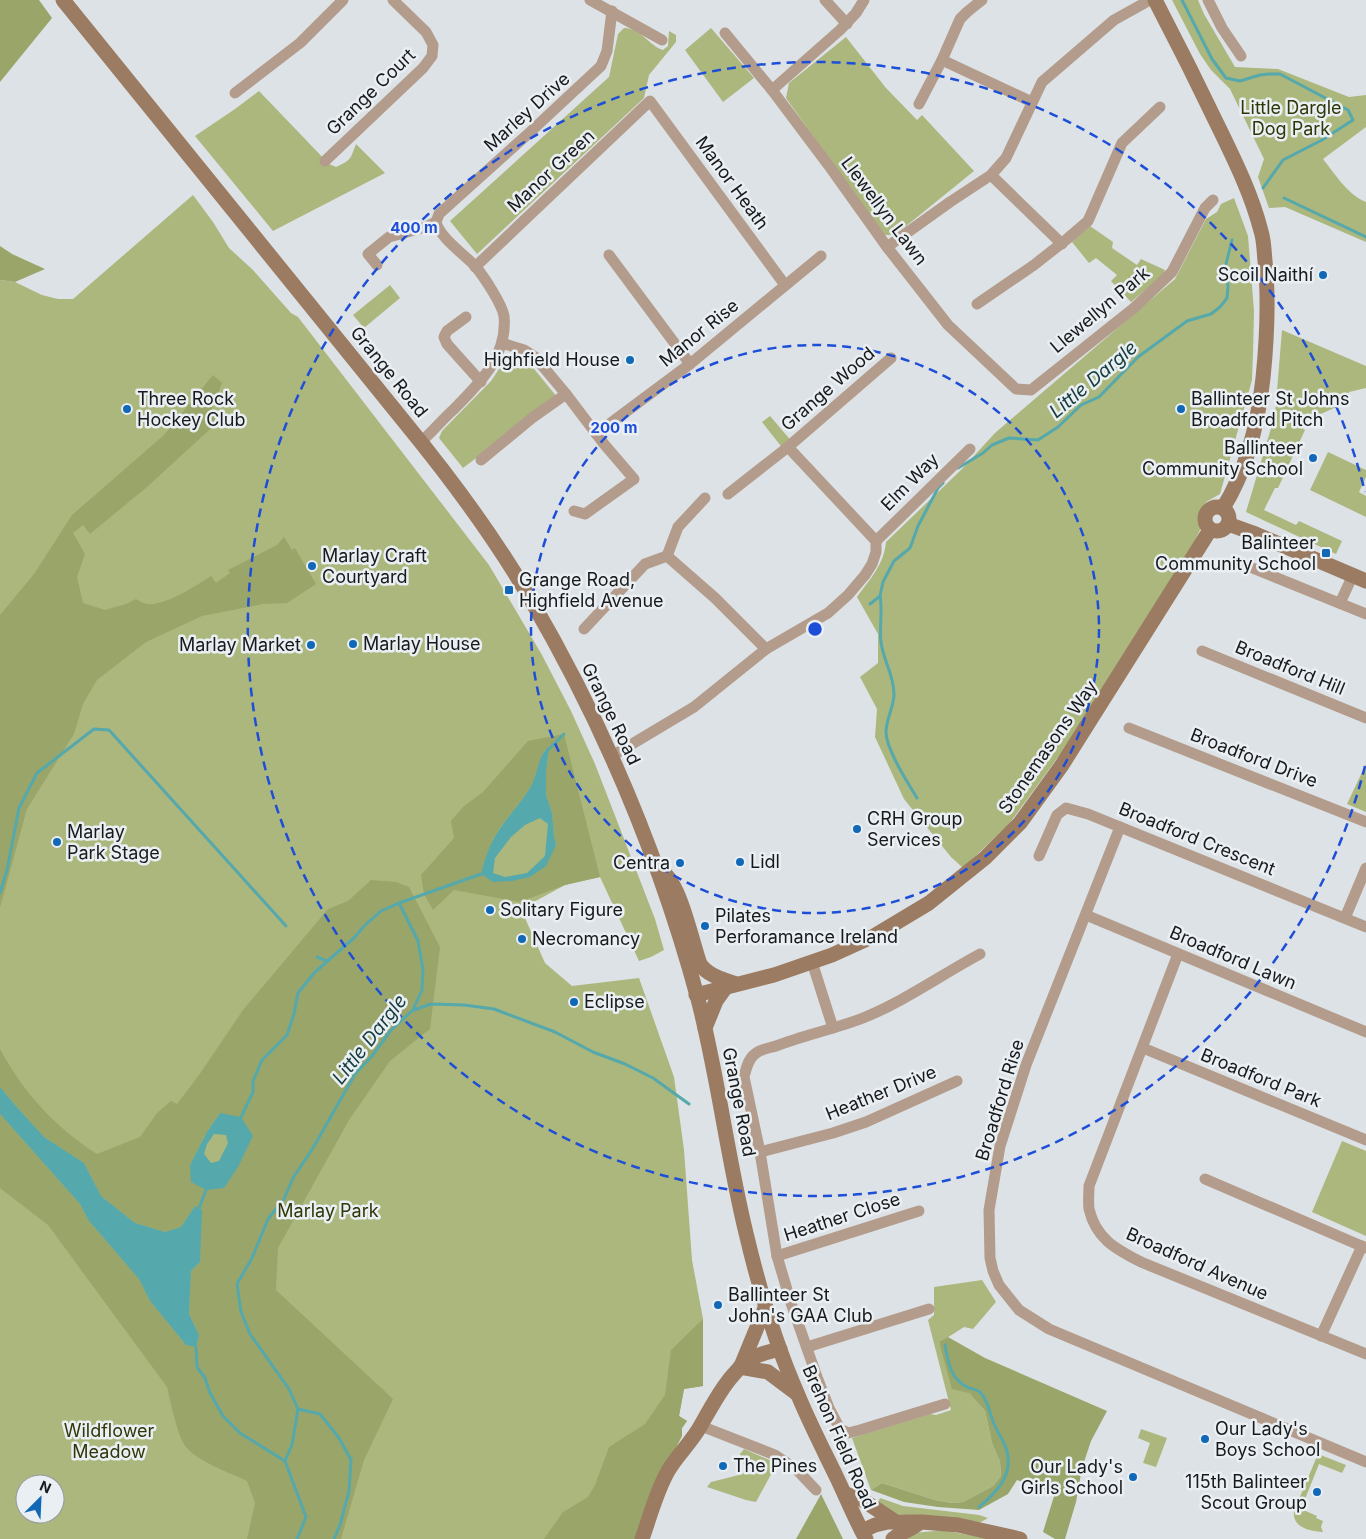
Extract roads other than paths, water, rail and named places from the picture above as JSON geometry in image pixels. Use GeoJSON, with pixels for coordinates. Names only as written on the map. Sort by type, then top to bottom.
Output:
{"type":"FeatureCollection","features":[{"type":"Feature","properties":{"kind":"main road","name":"Grange Road"},"geometry":{"type":"LineString","coordinates":[[63,0],[421,442],[480,521],[530,598],[563,659],[612,756],[657,867],[705,1028],[745,1232],[766,1308],[780,1348]]}},
{"type":"Feature","properties":{"kind":"main road"},"geometry":{"type":"LineString","coordinates":[[1155,0],[1246,184],[1262,232],[1267,287],[1266,346],[1260,406],[1252,439],[1233,491],[1223,508]]}},
{"type":"Feature","properties":{"kind":"main road"},"geometry":{"type":"LineString","coordinates":[[1216,507],[1223,508],[1228,513],[1230,521],[1223,530],[1210,530],[1205,520],[1206,513],[1216,507]]}},
{"type":"Feature","properties":{"kind":"main road"},"geometry":{"type":"LineString","coordinates":[[1228,524],[1253,532],[1359,578]]}},
{"type":"Feature","properties":{"kind":"main road","name":"Stonemasons Way"},"geometry":{"type":"LineString","coordinates":[[696,995],[774,975],[832,955],[874,936],[930,903],[985,858],[1020,822],[1062,766],[1210,530]]}},
{"type":"Feature","properties":{"kind":"main road"},"geometry":{"type":"LineString","coordinates":[[657,867],[669,878],[678,894],[700,964],[704,970],[731,986],[716,1001],[705,1028]]}},
{"type":"Feature","properties":{"kind":"main road"},"geometry":{"type":"LineString","coordinates":[[642,1539],[667,1472],[701,1426],[717,1398],[740,1367],[766,1308]]}},
{"type":"Feature","properties":{"kind":"main road"},"geometry":{"type":"LineString","coordinates":[[740,1367],[755,1356],[780,1348]]}},
{"type":"Feature","properties":{"kind":"main road","name":"Brehon Field Road"},"geometry":{"type":"LineString","coordinates":[[780,1348],[797,1394],[864,1535]]}},
{"type":"Feature","properties":{"kind":"main road"},"geometry":{"type":"LineString","coordinates":[[740,1367],[768,1372],[797,1394]]}},
{"type":"Feature","properties":{"kind":"main road"},"geometry":{"type":"LineString","coordinates":[[845,1494],[861,1499],[896,1522]]}},
{"type":"Feature","properties":{"kind":"main road"},"geometry":{"type":"LineString","coordinates":[[893,1539],[922,1522]]}},
{"type":"Feature","properties":{"kind":"main road"},"geometry":{"type":"LineString","coordinates":[[864,1535],[879,1523],[922,1522],[958,1525],[1020,1539]]}},
{"type":"Feature","properties":{"kind":"street"},"geometry":{"type":"LineString","coordinates":[[235,93],[300,43],[343,0]]}},
{"type":"Feature","properties":{"kind":"street","name":"Grange Court"},"geometry":{"type":"LineString","coordinates":[[325,161],[423,68],[432,56],[433,45],[426,32],[393,0]]}},
{"type":"Feature","properties":{"kind":"street"},"geometry":{"type":"LineString","coordinates":[[590,0],[662,40]]}},
{"type":"Feature","properties":{"kind":"street"},"geometry":{"type":"LineString","coordinates":[[825,0],[847,24]]}},
{"type":"Feature","properties":{"kind":"street"},"geometry":{"type":"LineString","coordinates":[[772,90],[847,24],[864,0]]}},
{"type":"Feature","properties":{"kind":"street"},"geometry":{"type":"LineString","coordinates":[[919,104],[942,60],[960,19],[982,0]]}},
{"type":"Feature","properties":{"kind":"street"},"geometry":{"type":"LineString","coordinates":[[887,247],[950,202],[991,176],[1006,158],[1042,82],[1114,20],[1150,0]]}},
{"type":"Feature","properties":{"kind":"street"},"geometry":{"type":"LineString","coordinates":[[1208,0],[1222,28],[1241,56]]}},
{"type":"Feature","properties":{"kind":"street","name":"Marley Drive"},"geometry":{"type":"LineString","coordinates":[[436,222],[439,214],[601,66],[606,51],[612,11]]}},
{"type":"Feature","properties":{"kind":"street","name":"Llewellyn Lawn"},"geometry":{"type":"LineString","coordinates":[[725,33],[772,90],[887,247],[948,324],[1016,389],[1031,390]]}},
{"type":"Feature","properties":{"kind":"street"},"geometry":{"type":"LineString","coordinates":[[942,60],[1032,102]]}},
{"type":"Feature","properties":{"kind":"street","name":"Manor Green"},"geometry":{"type":"LineString","coordinates":[[475,266],[650,101]]}},
{"type":"Feature","properties":{"kind":"street","name":"Manor Heath"},"geometry":{"type":"LineString","coordinates":[[650,101],[785,285]]}},
{"type":"Feature","properties":{"kind":"street"},"geometry":{"type":"LineString","coordinates":[[977,304],[1062,244],[1088,221],[1122,143],[1160,107]]}},
{"type":"Feature","properties":{"kind":"street"},"geometry":{"type":"LineString","coordinates":[[991,176],[1062,244]]}},
{"type":"Feature","properties":{"kind":"street","name":"Llewellyn Park"},"geometry":{"type":"LineString","coordinates":[[1031,390],[1134,308],[1172,272],[1205,208],[1213,200]]}},
{"type":"Feature","properties":{"kind":"street"},"geometry":{"type":"LineString","coordinates":[[377,265],[368,254],[389,237],[426,227],[436,222],[441,232],[475,266],[491,289],[504,315],[502,343],[481,382],[421,442]]}},
{"type":"Feature","properties":{"kind":"street"},"geometry":{"type":"LineString","coordinates":[[609,255],[690,364]]}},
{"type":"Feature","properties":{"kind":"street","name":"Manor Rise"},"geometry":{"type":"LineString","coordinates":[[596,434],[690,364],[821,256]]}},
{"type":"Feature","properties":{"kind":"street"},"geometry":{"type":"LineString","coordinates":[[466,317],[447,331],[444,337],[481,382]]}},
{"type":"Feature","properties":{"kind":"street"},"geometry":{"type":"LineString","coordinates":[[502,343],[524,350],[535,357],[634,479],[585,514],[574,511]]}},
{"type":"Feature","properties":{"kind":"street","name":"Grange Wood"},"geometry":{"type":"LineString","coordinates":[[728,494],[788,447],[891,358]]}},
{"type":"Feature","properties":{"kind":"street"},"geometry":{"type":"LineString","coordinates":[[481,460],[532,418],[566,394]]}},
{"type":"Feature","properties":{"kind":"street","name":"Grange Wood"},"geometry":{"type":"LineString","coordinates":[[788,447],[876,541]]}},
{"type":"Feature","properties":{"kind":"street","name":"Elm Way"},"geometry":{"type":"LineString","coordinates":[[876,541],[970,449]]}},
{"type":"Feature","properties":{"kind":"street"},"geometry":{"type":"LineString","coordinates":[[584,629],[645,564],[667,556],[678,527],[705,498]]}},
{"type":"Feature","properties":{"kind":"street"},"geometry":{"type":"LineString","coordinates":[[612,756],[694,707],[766,648],[828,613],[848,595],[872,564],[876,552],[876,541]]}},
{"type":"Feature","properties":{"kind":"street"},"geometry":{"type":"LineString","coordinates":[[667,556],[715,598],[766,648]]}},
{"type":"Feature","properties":{"kind":"street"},"geometry":{"type":"LineString","coordinates":[[1245,565],[1366,614]]}},
{"type":"Feature","properties":{"kind":"street"},"geometry":{"type":"LineString","coordinates":[[1340,604],[1359,578]]}},
{"type":"Feature","properties":{"kind":"street","name":"Broadford Hill"},"geometry":{"type":"LineString","coordinates":[[1202,651],[1366,718]]}},
{"type":"Feature","properties":{"kind":"street","name":"Broadford Drive"},"geometry":{"type":"LineString","coordinates":[[1129,728],[1366,822]]}},
{"type":"Feature","properties":{"kind":"street","name":"Broadford Crescent"},"geometry":{"type":"LineString","coordinates":[[1039,856],[1057,814],[1066,808],[1088,814],[1366,927]]}},
{"type":"Feature","properties":{"kind":"street","name":"Broadford Rise"},"geometry":{"type":"LineString","coordinates":[[1120,827],[1026,1065],[1000,1146],[989,1210],[990,1258],[993,1270],[999,1285],[1019,1310],[1049,1329],[1366,1462]]}},
{"type":"Feature","properties":{"kind":"street"},"geometry":{"type":"LineString","coordinates":[[1345,918],[1366,868]]}},
{"type":"Feature","properties":{"kind":"street","name":"Broadford Lawn"},"geometry":{"type":"LineString","coordinates":[[1086,915],[1366,1032]]}},
{"type":"Feature","properties":{"kind":"street"},"geometry":{"type":"LineString","coordinates":[[945,1404],[848,1433],[840,1429],[807,1347],[777,1256],[760,1152],[744,1077],[747,1065],[756,1053],[794,1039],[833,1028],[886,1008],[980,954]]}},
{"type":"Feature","properties":{"kind":"street","name":"Broadford Avenue"},"geometry":{"type":"LineString","coordinates":[[1178,954],[1089,1186],[1089,1208],[1098,1231],[1115,1249],[1141,1262],[1366,1354]]}},
{"type":"Feature","properties":{"kind":"street"},"geometry":{"type":"LineString","coordinates":[[812,962],[833,1028]]}},
{"type":"Feature","properties":{"kind":"street","name":"Broadford Park"},"geometry":{"type":"LineString","coordinates":[[1143,1048],[1366,1140]]}},
{"type":"Feature","properties":{"kind":"street","name":"Heather Drive"},"geometry":{"type":"LineString","coordinates":[[760,1152],[833,1133],[866,1122],[957,1081]]}},
{"type":"Feature","properties":{"kind":"street"},"geometry":{"type":"LineString","coordinates":[[1205,1179],[1364,1247],[1321,1336]]}},
{"type":"Feature","properties":{"kind":"street","name":"Heather Close"},"geometry":{"type":"LineString","coordinates":[[777,1256],[919,1211]]}},
{"type":"Feature","properties":{"kind":"street"},"geometry":{"type":"LineString","coordinates":[[807,1347],[929,1309]]}},
{"type":"Feature","properties":{"kind":"street"},"geometry":{"type":"LineString","coordinates":[[701,1426],[775,1455],[796,1469],[816,1490]]}},
{"type":"Feature","properties":{"kind":"water"},"geometry":{"type":"Polygon","coordinates":[[[549,747],[546,795],[552,813],[556,845],[546,866],[530,877],[512,881],[493,882],[481,874],[484,861],[494,838],[530,788],[541,758],[549,747]],[[540,818],[525,825],[511,837],[495,858],[493,873],[505,877],[527,873],[545,856],[548,824],[540,818]]]}},
{"type":"Feature","properties":{"kind":"water"},"geometry":{"type":"Polygon","coordinates":[[[0,1087],[44,1137],[84,1163],[101,1196],[135,1223],[165,1232],[181,1227],[195,1206],[202,1210],[200,1262],[191,1271],[189,1314],[199,1335],[196,1347],[186,1345],[150,1301],[139,1279],[89,1221],[80,1204],[0,1114],[0,1087]]]}},
{"type":"Feature","properties":{"kind":"water"},"geometry":{"type":"Polygon","coordinates":[[[220,1113],[241,1117],[253,1136],[238,1167],[224,1188],[206,1190],[191,1182],[190,1165],[207,1132],[220,1113]],[[214,1134],[207,1144],[204,1154],[211,1163],[219,1161],[228,1143],[226,1135],[214,1134]]]}},
{"type":"Feature","properties":{"kind":"waterway","name":"Little Dargle"},"geometry":{"type":"LineString","coordinates":[[1182,0],[1212,59],[1226,78],[1240,81],[1260,75],[1280,74],[1348,110],[1353,120],[1322,140],[1283,160],[1263,188]]}},
{"type":"Feature","properties":{"kind":"waterway"},"geometry":{"type":"LineString","coordinates":[[1284,198],[1366,237]]}},
{"type":"Feature","properties":{"kind":"waterway","name":"Little Dargle"},"geometry":{"type":"LineString","coordinates":[[958,468],[983,453],[992,445],[1009,438],[1038,440],[1058,427],[1081,405],[1099,397],[1138,357],[1187,321],[1211,314],[1220,307],[1227,298],[1226,264],[1232,240]]}},
{"type":"Feature","properties":{"kind":"waterway","name":"Little Dargle"},"geometry":{"type":"LineString","coordinates":[[870,604],[880,596],[883,582],[894,561],[910,548],[918,526],[938,488],[943,483]]}},
{"type":"Feature","properties":{"kind":"waterway"},"geometry":{"type":"LineString","coordinates":[[880,596],[881,642],[894,687],[893,704],[886,727],[887,739],[898,766],[917,798]]}},
{"type":"Feature","properties":{"kind":"waterway"},"geometry":{"type":"LineString","coordinates":[[0,893],[7,870],[19,808],[37,773],[94,729],[109,730],[286,926]]}},
{"type":"Feature","properties":{"kind":"waterway","name":"Little Dargle"},"geometry":{"type":"LineString","coordinates":[[547,751],[564,734]]}},
{"type":"Feature","properties":{"kind":"waterway","name":"Little Dargle"},"geometry":{"type":"LineString","coordinates":[[297,1539],[306,1517],[285,1461],[292,1445],[298,1409],[289,1389],[250,1334],[241,1312],[237,1284],[252,1258],[268,1219],[284,1199],[293,1178],[313,1148],[355,1074],[372,1056],[391,1030],[413,1010],[422,990],[423,970],[418,941],[399,903],[484,873]]}},
{"type":"Feature","properties":{"kind":"waterway"},"geometry":{"type":"LineString","coordinates":[[241,1117],[253,1092],[253,1081],[262,1060],[287,1035],[298,993],[315,972],[355,937],[364,926],[381,911],[399,903]]}},
{"type":"Feature","properties":{"kind":"waterway"},"geometry":{"type":"LineString","coordinates":[[317,957],[327,961]]}},
{"type":"Feature","properties":{"kind":"waterway"},"geometry":{"type":"LineString","coordinates":[[414,1010],[431,1004],[464,1005],[494,1009],[555,1032],[593,1052],[625,1064],[653,1078],[689,1104]]}},
{"type":"Feature","properties":{"kind":"waterway"},"geometry":{"type":"LineString","coordinates":[[199,1208],[206,1190]]}},
{"type":"Feature","properties":{"kind":"waterway"},"geometry":{"type":"LineString","coordinates":[[945,1345],[953,1374],[961,1384],[980,1392],[985,1399],[1008,1457],[1008,1466],[1003,1482],[979,1507]]}},
{"type":"Feature","properties":{"kind":"waterway"},"geometry":{"type":"LineString","coordinates":[[196,1347],[197,1367],[205,1378],[210,1393],[223,1416],[240,1433],[285,1461]]}},
{"type":"Feature","properties":{"kind":"waterway","name":"Little Dargle"},"geometry":{"type":"LineString","coordinates":[[298,1409],[320,1414],[339,1438],[351,1460],[349,1491],[340,1525],[334,1539]]}},
{"type":"Feature","properties":{"kind":"place","name":"Scoil Naithí"},"geometry":{"type":"Point","coordinates":[1323,275]}},
{"type":"Feature","properties":{"kind":"place","name":"Highfield House"},"geometry":{"type":"Point","coordinates":[630,360]}},
{"type":"Feature","properties":{"kind":"place","name":"Three Rock Hockey Club"},"geometry":{"type":"Point","coordinates":[127,409]}},
{"type":"Feature","properties":{"kind":"place","name":"Ballinteer St Johns Broadford Pitch"},"geometry":{"type":"Point","coordinates":[1181,409]}},
{"type":"Feature","properties":{"kind":"place","name":"Ballinteer Community School"},"geometry":{"type":"Point","coordinates":[1313,458]}},
{"type":"Feature","properties":{"kind":"place","name":"Balinteer Community School"},"geometry":{"type":"Point","coordinates":[1326,553]}},
{"type":"Feature","properties":{"kind":"place","name":"Marlay Craft Courtyard"},"geometry":{"type":"Point","coordinates":[312,566]}},
{"type":"Feature","properties":{"kind":"place","name":"Grange Road, Highfield Avenue"},"geometry":{"type":"Point","coordinates":[509,590]}},
{"type":"Feature","properties":{"kind":"place","name":"Marlay House"},"geometry":{"type":"Point","coordinates":[353,644]}},
{"type":"Feature","properties":{"kind":"place","name":"Marlay Market"},"geometry":{"type":"Point","coordinates":[311,645]}},
{"type":"Feature","properties":{"kind":"place","name":"CRH Group Services"},"geometry":{"type":"Point","coordinates":[857,829]}},
{"type":"Feature","properties":{"kind":"place","name":"Marlay Park Stage"},"geometry":{"type":"Point","coordinates":[57,842]}},
{"type":"Feature","properties":{"kind":"place","name":"Lidl"},"geometry":{"type":"Point","coordinates":[740,862]}},
{"type":"Feature","properties":{"kind":"place","name":"Centra"},"geometry":{"type":"Point","coordinates":[680,863]}},
{"type":"Feature","properties":{"kind":"place","name":"Solitary Figure"},"geometry":{"type":"Point","coordinates":[490,910]}},
{"type":"Feature","properties":{"kind":"place","name":"Pilates Perforamance Ireland"},"geometry":{"type":"Point","coordinates":[705,926]}},
{"type":"Feature","properties":{"kind":"place","name":"Necromancy"},"geometry":{"type":"Point","coordinates":[522,939]}},
{"type":"Feature","properties":{"kind":"place","name":"Eclipse"},"geometry":{"type":"Point","coordinates":[574,1002]}},
{"type":"Feature","properties":{"kind":"place","name":"Ballinteer St John's GAA Club"},"geometry":{"type":"Point","coordinates":[718,1305]}},
{"type":"Feature","properties":{"kind":"place","name":"Our Lady's Boys School"},"geometry":{"type":"Point","coordinates":[1205,1439]}},
{"type":"Feature","properties":{"kind":"place","name":"The Pines"},"geometry":{"type":"Point","coordinates":[723,1466]}},
{"type":"Feature","properties":{"kind":"place","name":"Our Lady's Girls School"},"geometry":{"type":"Point","coordinates":[1133,1477]}},
{"type":"Feature","properties":{"kind":"place","name":"115th Balinteer Scout Group"},"geometry":{"type":"Point","coordinates":[1317,1492]}},
{"type":"Feature","properties":{"kind":"park label","name":"Little Dargle Dog Park"},"geometry":{"type":"Point","coordinates":[1291,118]}},
{"type":"Feature","properties":{"kind":"park label","name":"Marlay Park"},"geometry":{"type":"Point","coordinates":[328,1211]}},
{"type":"Feature","properties":{"kind":"park label","name":"Wildflower Meadow"},"geometry":{"type":"Point","coordinates":[109,1441]}}]}
